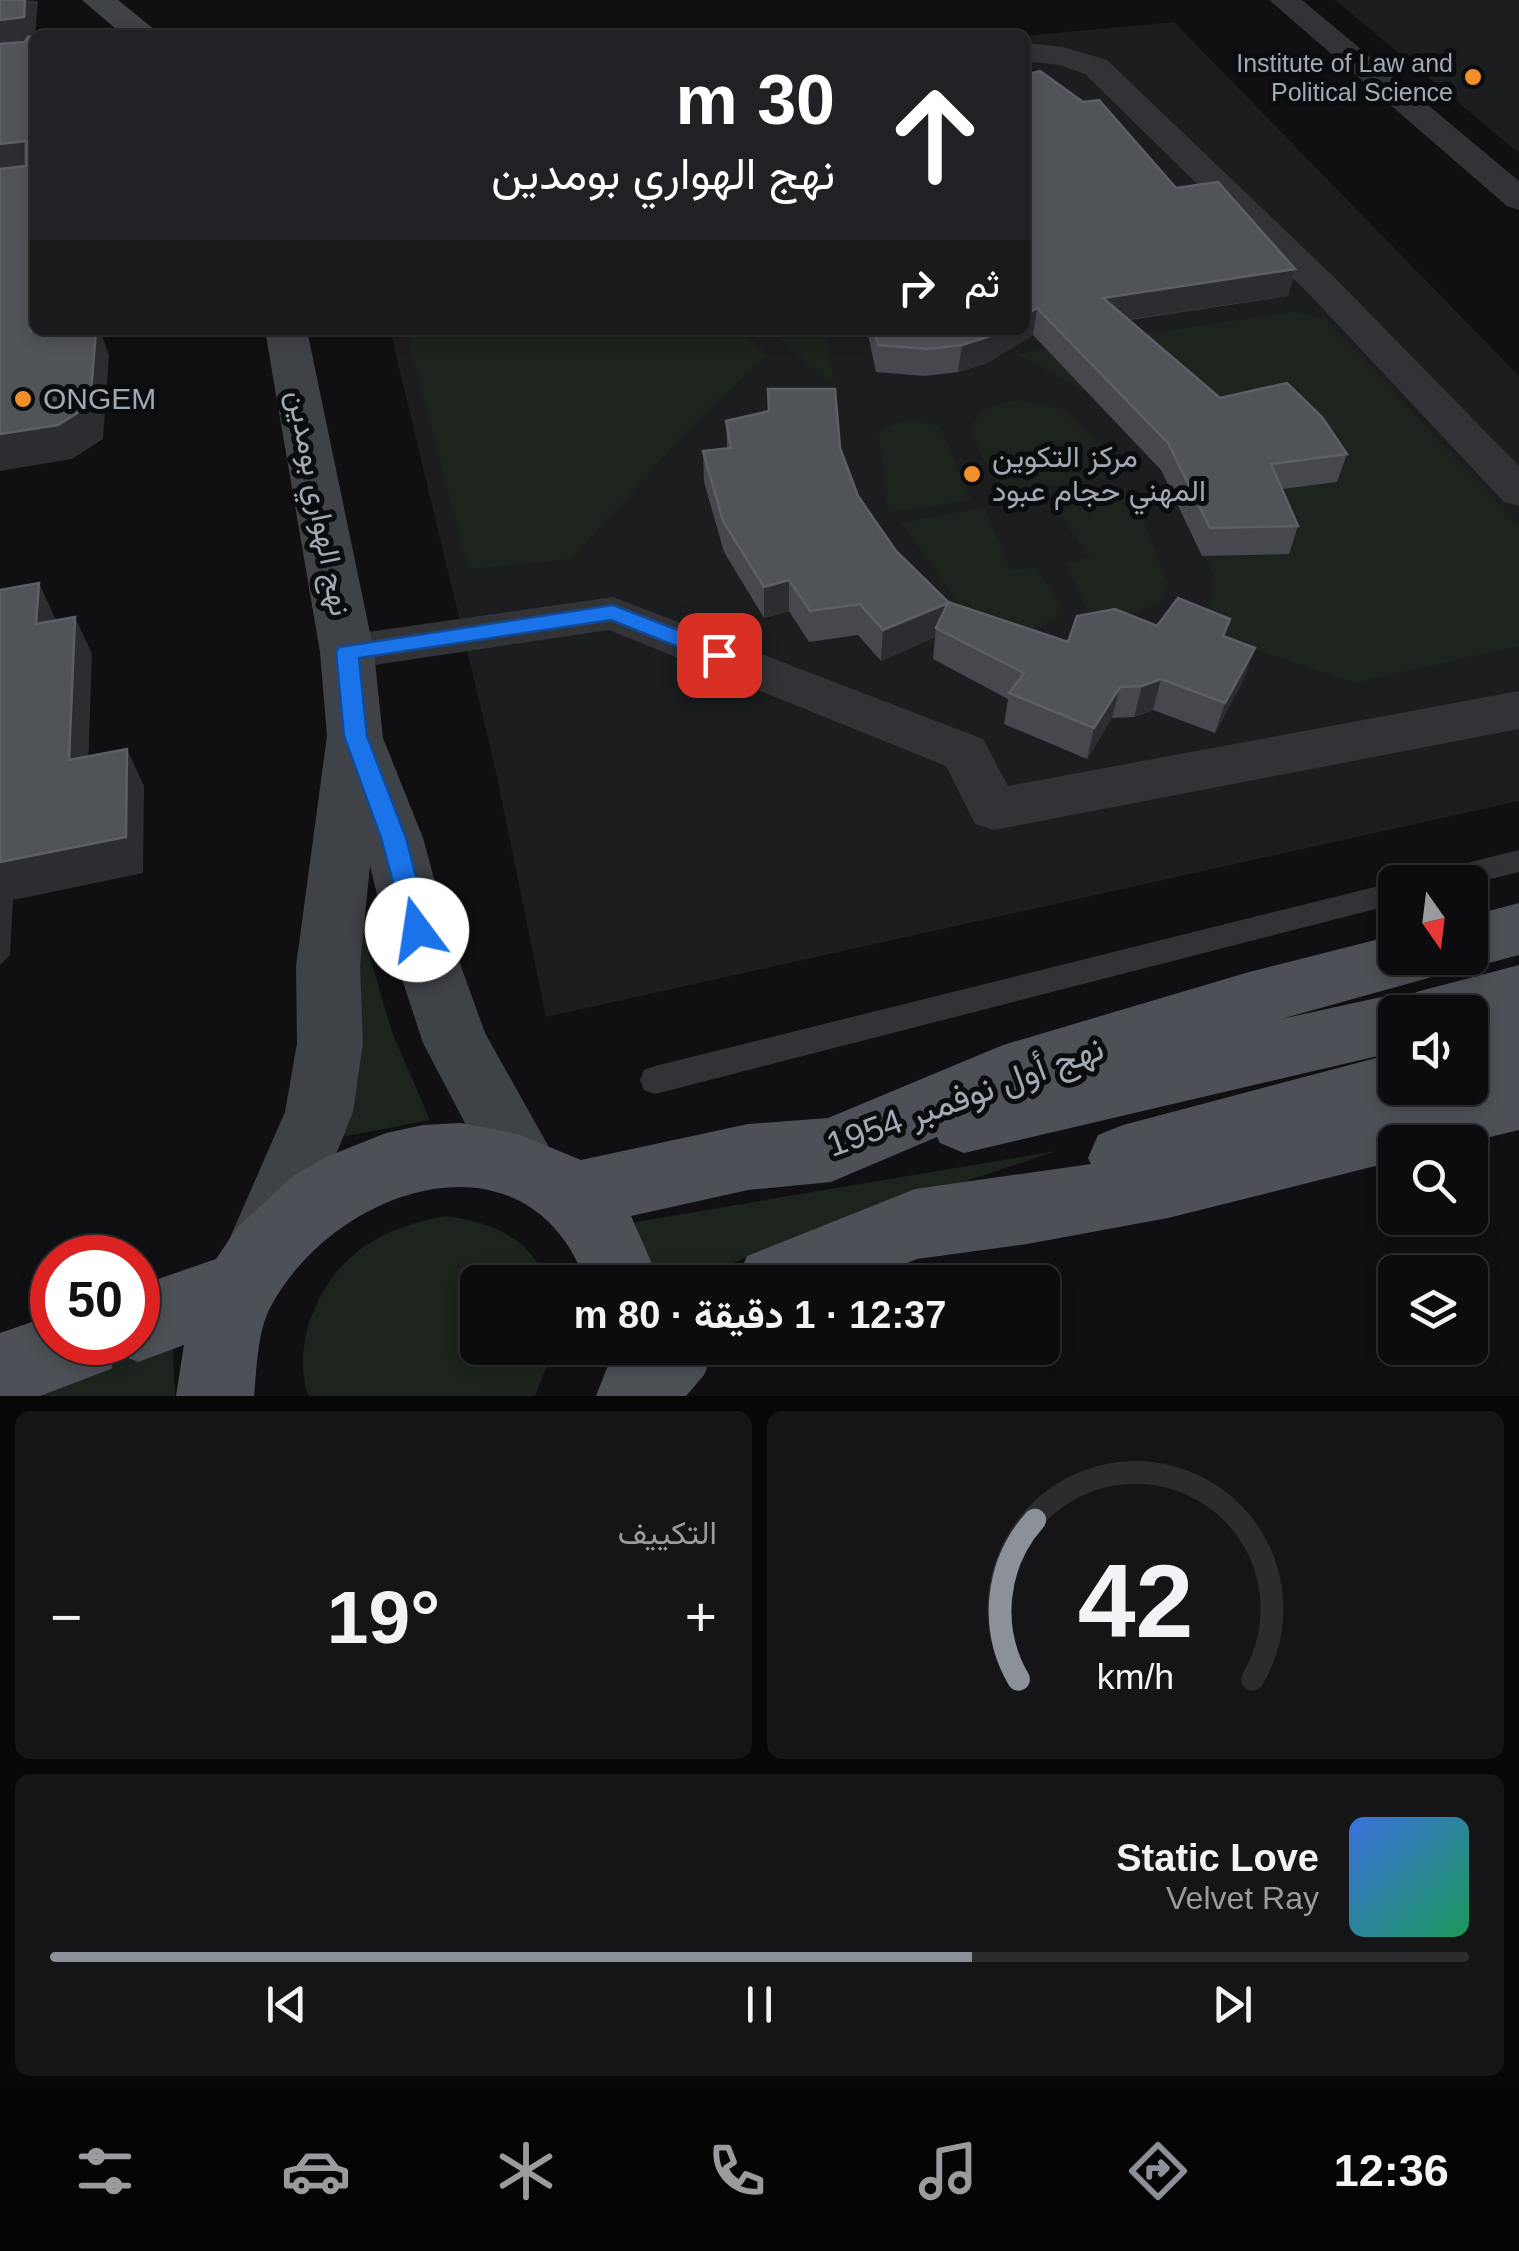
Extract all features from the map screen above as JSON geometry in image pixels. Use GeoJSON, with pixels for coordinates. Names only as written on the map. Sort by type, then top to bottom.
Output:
{"type":"FeatureCollection","features":[{"type":"Feature","properties":{"kind":"main road"},"geometry":{"type":"LineString","coordinates":[[98,0],[137,30]]}},
{"type":"Feature","properties":{"kind":"main road","name":"نهج الهواري بومدين"},"geometry":{"type":"LineString","coordinates":[[287,335],[347,652],[355,736]]}},
{"type":"Feature","properties":{"kind":"main road"},"geometry":{"type":"LineString","coordinates":[[355,736],[394,838],[417,930],[456,1043],[548,1181],[608,1240],[617,1265]]}},
{"type":"Feature","properties":{"kind":"main road"},"geometry":{"type":"LineString","coordinates":[[216,1396],[220,1344],[318,1112],[330,1043],[328,966],[355,736]]}},
{"type":"Feature","properties":{"kind":"main road"},"geometry":{"type":"LineString","coordinates":[[1488,937],[1519,929]]}},
{"type":"Feature","properties":{"kind":"main road","name":"نهج أول نوفمبر 1954"},"geometry":{"type":"LineString","coordinates":[[548,1181],[830,1150],[1003,1075],[1249,1000],[1378,966]]}},
{"type":"Feature","properties":{"kind":"main road"},"geometry":{"type":"LineString","coordinates":[[1488,1000],[1519,992]]}},
{"type":"Feature","properties":{"kind":"main road"},"geometry":{"type":"LineString","coordinates":[[830,1150],[1378,1028]]}},
{"type":"Feature","properties":{"kind":"main road"},"geometry":{"type":"LineString","coordinates":[[1488,1058],[1519,1050]]}},
{"type":"Feature","properties":{"kind":"main road"},"geometry":{"type":"LineString","coordinates":[[815,1265],[915,1224],[1060,1175],[1378,1089]]}},
{"type":"Feature","properties":{"kind":"main road"},"geometry":{"type":"LineString","coordinates":[[915,1224],[1027,1210],[1168,1184],[1519,1099]]}},
{"type":"Feature","properties":{"kind":"main road"},"geometry":{"type":"LineString","coordinates":[[160,1314],[249,1275],[300,1213],[353,1178],[410,1158],[469,1154],[548,1181]]}},
{"type":"Feature","properties":{"kind":"main road"},"geometry":{"type":"LineString","coordinates":[[0,1372],[30,1361]]}},
{"type":"Feature","properties":{"kind":"main road"},"geometry":{"type":"LineString","coordinates":[[618,1396],[624,1365]]}},
{"type":"Feature","properties":{"kind":"main road"},"geometry":{"type":"LineString","coordinates":[[635,1396],[662,1365]]}},
{"type":"Feature","properties":{"kind":"street"},"geometry":{"type":"LineString","coordinates":[[1284,0],[1519,199]]}},
{"type":"Feature","properties":{"kind":"street"},"geometry":{"type":"LineString","coordinates":[[1030,53],[1063,56],[1096,66],[1322,286],[1519,492]]}},
{"type":"Feature","properties":{"kind":"street"},"geometry":{"type":"LineString","coordinates":[[347,652],[613,613],[965,753],[994,809],[1519,710]]}},
{"type":"Feature","properties":{"kind":"lane"},"geometry":{"type":"LineString","coordinates":[[1488,869],[1519,861]]}},
{"type":"Feature","properties":{"kind":"lane"},"geometry":{"type":"LineString","coordinates":[[655,1080],[1378,896]]}},
{"type":"Feature","properties":{"kind":"shaded area","name":"Institute of Law and Political Science"},"geometry":{"type":"Polygon","coordinates":[[[1335,0],[1519,0],[1519,153],[1335,0]]]}},
{"type":"Feature","properties":{"kind":"shaded area","name":"مركز التكوين المهني حجام عبود"},"geometry":{"type":"Polygon","coordinates":[[[1174,22],[1519,376],[1519,801],[546,1017],[495,767],[391,335],[1030,335],[1030,36],[1174,22]]]}},
{"type":"Feature","properties":{"kind":"shaded area"},"geometry":{"type":"Polygon","coordinates":[[[1294,311],[1327,320],[1519,526],[1519,646],[1355,683],[1192,629],[1213,594],[1213,577],[1203,555],[1290,553],[1264,490],[1017,354],[1294,311]]]}},
{"type":"Feature","properties":{"kind":"shaded area"},"geometry":{"type":"Polygon","coordinates":[[[407,335],[745,335],[767,355],[691,426],[572,559],[468,569],[407,335]]]}},
{"type":"Feature","properties":{"kind":"shaded area"},"geometry":{"type":"Polygon","coordinates":[[[775,335],[827,335],[835,387],[775,335]]]}},
{"type":"Feature","properties":{"kind":"shaded area"},"geometry":{"type":"Polygon","coordinates":[[[1021,400],[1061,408],[1121,466],[1109,468],[1114,477],[1000,493],[970,430],[979,416],[991,408],[1021,400]]]}},
{"type":"Feature","properties":{"kind":"shaded area"},"geometry":{"type":"Polygon","coordinates":[[[909,419],[940,426],[971,500],[889,513],[878,431],[909,419]]]}},
{"type":"Feature","properties":{"kind":"shaded area"},"geometry":{"type":"Polygon","coordinates":[[[1131,487],[1169,587],[1162,598],[1143,611],[1121,614],[1085,608],[1067,563],[1089,558],[1049,498],[1131,487]]]}},
{"type":"Feature","properties":{"kind":"shaded area"},"geometry":{"type":"Polygon","coordinates":[[[984,507],[1011,570],[1035,567],[1065,609],[1054,619],[1020,628],[968,616],[901,523],[984,507]]]}},
{"type":"Feature","properties":{"kind":"shaded area"},"geometry":{"type":"Polygon","coordinates":[[[355,907],[392,1032],[430,1120],[337,1138],[355,907]]]}},
{"type":"Feature","properties":{"kind":"shaded area"},"geometry":{"type":"Polygon","coordinates":[[[1056,1151],[728,1265],[637,1265],[629,1223],[1056,1151]]]}},
{"type":"Feature","properties":{"kind":"shaded area"},"geometry":{"type":"Polygon","coordinates":[[[446,1216],[493,1228],[519,1243],[539,1265],[460,1265],[460,1365],[547,1365],[535,1396],[309,1396],[303,1365],[306,1334],[326,1287],[356,1252],[397,1229],[446,1216]]]}},
{"type":"Feature","properties":{"kind":"shaded area"},"geometry":{"type":"Polygon","coordinates":[[[172,1334],[175,1396],[37,1396],[104,1365],[160,1365],[160,1340],[172,1334]]]}},
{"type":"Feature","properties":{"kind":"building"},"geometry":{"type":"Polygon","coordinates":[[[0,0],[25,0],[24,17],[0,20],[0,0]]]}},
{"type":"Feature","properties":{"kind":"building"},"geometry":{"type":"Polygon","coordinates":[[[28,37],[30,335],[96,335],[90,405],[58,425],[0,434],[0,169],[26,166],[26,141],[0,144],[0,44],[25,42],[28,37]]]}},
{"type":"Feature","properties":{"kind":"building"},"geometry":{"type":"Polygon","coordinates":[[[1040,71],[1083,102],[1099,100],[1176,188],[1218,182],[1295,269],[1103,298],[1220,398],[1287,383],[1322,417],[1347,454],[1271,464],[1298,526],[1210,528],[1168,443],[1037,308],[1030,312],[1030,74],[1040,71]]]}},
{"type":"Feature","properties":{"kind":"building"},"geometry":{"type":"Polygon","coordinates":[[[875,335],[992,335],[962,345],[928,349],[878,345],[875,335]]]}},
{"type":"Feature","properties":{"kind":"building"},"geometry":{"type":"Polygon","coordinates":[[[768,389],[835,389],[840,448],[858,496],[896,551],[948,602],[1068,642],[1077,616],[1115,609],[1157,626],[1178,598],[1230,619],[1223,636],[1255,648],[1225,703],[1161,679],[1142,686],[1120,687],[1094,728],[1009,693],[1024,673],[936,628],[948,603],[883,630],[860,604],[810,611],[789,580],[764,587],[723,521],[703,451],[731,448],[726,421],[769,411],[768,389]]]}},
{"type":"Feature","properties":{"kind":"building"},"geometry":{"type":"Polygon","coordinates":[[[39,583],[36,624],[75,617],[69,760],[127,749],[126,837],[0,862],[0,590],[39,583]]]}},
{"type":"Feature","properties":{"kind":"place","name":"Institute of Law and Political Science"},"geometry":{"type":"Point","coordinates":[1473,77]}},
{"type":"Feature","properties":{"kind":"place","name":"ONGEM"},"geometry":{"type":"Point","coordinates":[23,399]}},
{"type":"Feature","properties":{"kind":"place","name":"مركز التكوين المهني حجام عبود"},"geometry":{"type":"Point","coordinates":[972,474]}},
{"type":"Feature","properties":{"kind":"route"},"geometry":{"type":"LineString","coordinates":[[417,930],[394,838],[355,736],[347,652],[613,613],[719,655]]}}]}
